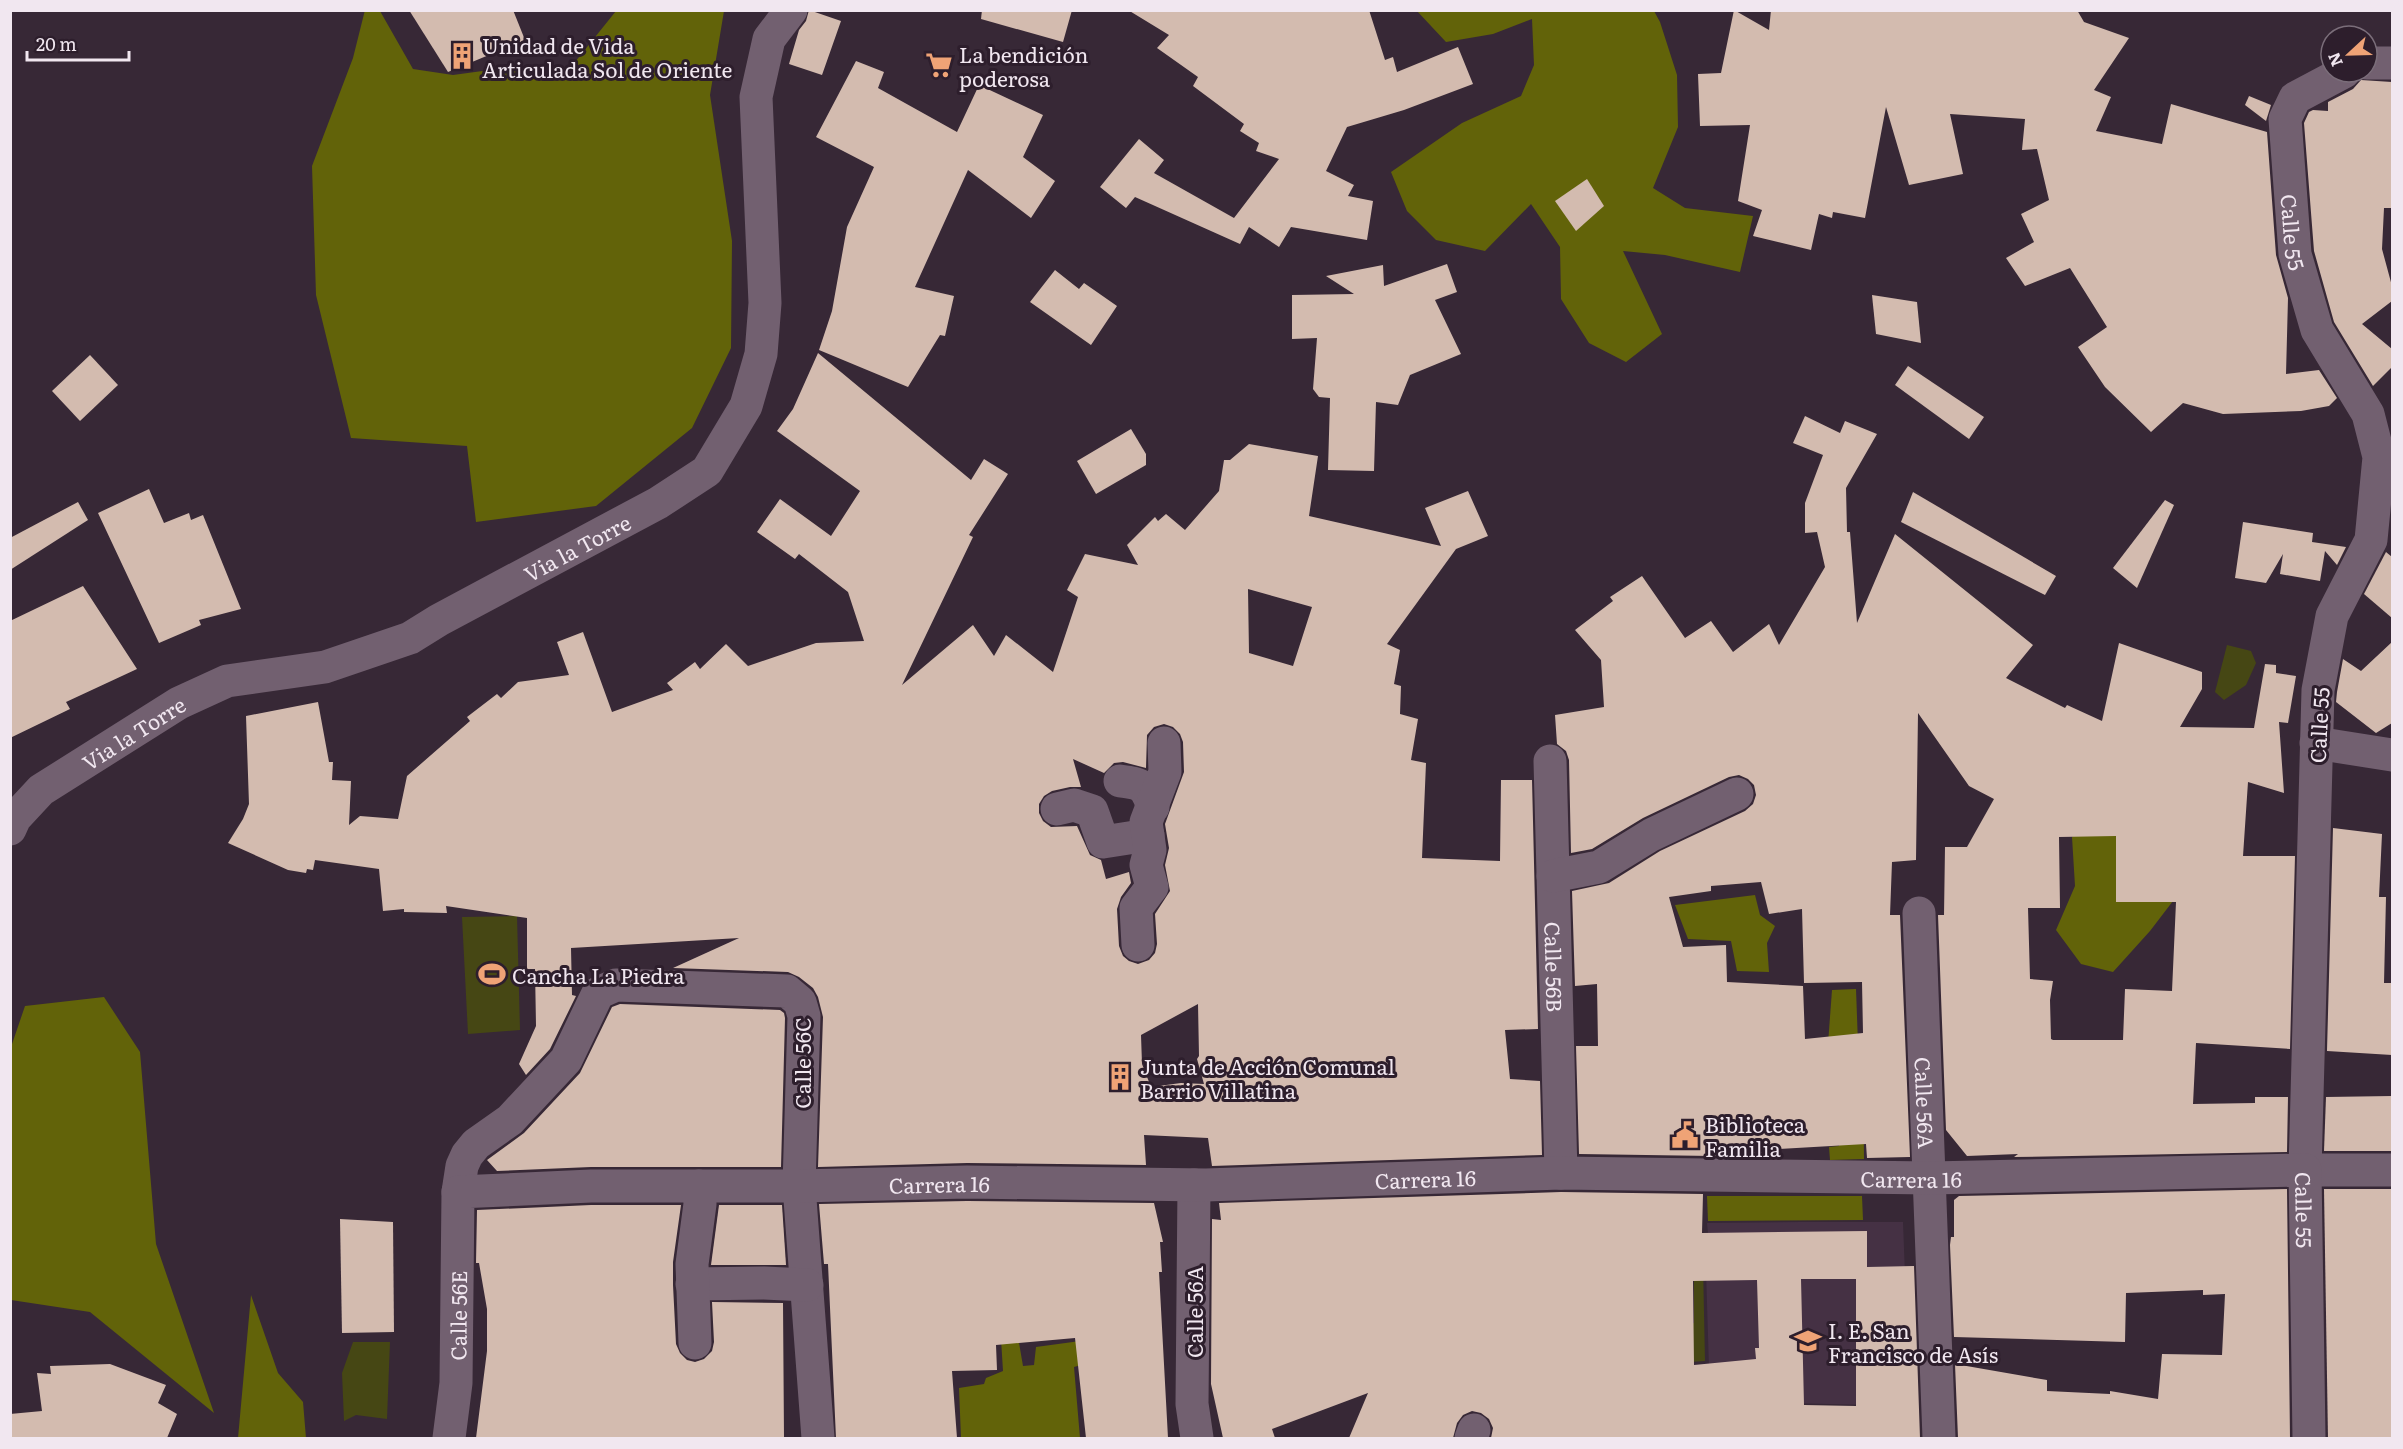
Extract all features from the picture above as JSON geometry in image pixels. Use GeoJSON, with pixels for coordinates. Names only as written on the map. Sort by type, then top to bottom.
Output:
{"type":"FeatureCollection","features":[{"type":"Feature","properties":{"kind":"street","name":"Via la Torre"},"geometry":{"type":"LineString","coordinates":[[13,824],[41,789],[179,702],[227,681],[326,667],[410,638],[439,620],[658,503],[707,471],[747,406],[761,354],[765,303],[756,97],[769,39],[791,10]]}},
{"type":"Feature","properties":{"kind":"street","name":"Calle 55"},"geometry":{"type":"LineString","coordinates":[[2309,1438],[2305,1170],[2318,690],[2332,616],[2371,540],[2379,457],[2368,414],[2318,330],[2295,254],[2288,184],[2285,119],[2295,98],[2321,84]]}},
{"type":"Feature","properties":{"kind":"street"},"geometry":{"type":"LineString","coordinates":[[1057,809],[1074,805],[1092,811],[1103,842],[1150,821],[1166,772],[1164,743]]}},
{"type":"Feature","properties":{"kind":"street"},"geometry":{"type":"LineString","coordinates":[[2316,743],[2392,754]]}},
{"type":"Feature","properties":{"kind":"street","name":"Calle 56B"},"geometry":{"type":"LineString","coordinates":[[1550,761],[1561,1173]]}},
{"type":"Feature","properties":{"kind":"street"},"geometry":{"type":"LineString","coordinates":[[1120,781],[1139,784],[1147,789],[1150,850],[1146,865],[1152,887],[1136,908],[1138,945]]}},
{"type":"Feature","properties":{"kind":"street"},"geometry":{"type":"LineString","coordinates":[[1553,876],[1599,867],[1651,835],[1737,794]]}},
{"type":"Feature","properties":{"kind":"street","name":"Calle 56A"},"geometry":{"type":"LineString","coordinates":[[1920,913],[1939,1438]]}},
{"type":"Feature","properties":{"kind":"street","name":"Calle 56C"},"geometry":{"type":"LineString","coordinates":[[458,1192],[462,1166],[467,1155],[476,1144],[510,1120],[566,1060],[598,993],[616,985],[787,991],[800,1002],[804,1016],[799,1186],[818,1438]]}},
{"type":"Feature","properties":{"kind":"street","name":"Carrera 16"},"geometry":{"type":"LineString","coordinates":[[458,1192],[591,1186],[799,1186],[968,1182],[1194,1185],[1561,1173],[1930,1178],[2392,1170]]}},
{"type":"Feature","properties":{"kind":"street","name":"Calle 56A"},"geometry":{"type":"LineString","coordinates":[[1194,1185],[1192,1404],[1197,1438]]}},
{"type":"Feature","properties":{"kind":"street"},"geometry":{"type":"LineString","coordinates":[[695,1343],[692,1284],[693,1245],[700,1204],[699,1186]]}},
{"type":"Feature","properties":{"kind":"street","name":"Calle 56E"},"geometry":{"type":"LineString","coordinates":[[449,1438],[456,1383],[458,1192]]}},
{"type":"Feature","properties":{"kind":"street"},"geometry":{"type":"LineString","coordinates":[[692,1284],[807,1285]]}},
{"type":"Feature","properties":{"kind":"shaded area"},"geometry":{"type":"Polygon","coordinates":[[[365,10],[380,11],[413,69],[453,75],[497,69],[571,67],[616,11],[724,11],[710,95],[732,241],[731,348],[692,428],[596,506],[476,522],[467,446],[351,438],[316,295],[312,166],[353,58],[365,10]]]}},
{"type":"Feature","properties":{"kind":"shaded area"},"geometry":{"type":"Polygon","coordinates":[[[1417,11],[1654,11],[1660,22],[1677,75],[1678,127],[1653,188],[1685,208],[1753,216],[1740,272],[1665,255],[1623,251],[1662,334],[1626,362],[1589,343],[1561,299],[1560,247],[1531,204],[1485,251],[1436,240],[1407,211],[1391,172],[1462,123],[1521,96],[1534,65],[1532,19],[1493,34],[1446,42],[1417,11]]]}},
{"type":"Feature","properties":{"kind":"shaded area"},"geometry":{"type":"Polygon","coordinates":[[[2227,645],[2251,651],[2256,663],[2246,685],[2224,700],[2215,692],[2227,645]]]}},
{"type":"Feature","properties":{"kind":"shaded area"},"geometry":{"type":"Polygon","coordinates":[[[2100,820],[2186,884],[2150,931],[2113,972],[2081,964],[2056,930],[2075,886],[2072,837],[2100,820]]]}},
{"type":"Feature","properties":{"kind":"shaded area"},"geometry":{"type":"Polygon","coordinates":[[[1755,895],[1760,915],[1775,926],[1767,943],[1769,972],[1737,971],[1731,941],[1688,939],[1675,905],[1755,895]]]}},
{"type":"Feature","properties":{"kind":"shaded area","name":"Cancha La Piedra"},"geometry":{"type":"Polygon","coordinates":[[[517,916],[520,1030],[468,1034],[462,917],[517,916]]]}},
{"type":"Feature","properties":{"kind":"shaded area"},"geometry":{"type":"Polygon","coordinates":[[[1856,989],[1858,1044],[1828,1044],[1832,990],[1856,989]]]}},
{"type":"Feature","properties":{"kind":"shaded area"},"geometry":{"type":"Polygon","coordinates":[[[104,997],[140,1052],[156,1244],[214,1413],[90,1312],[11,1300],[10,1050],[25,1006],[104,997]]]}},
{"type":"Feature","properties":{"kind":"shaded area"},"geometry":{"type":"Polygon","coordinates":[[[1863,1077],[1864,1159],[1830,1160],[1829,1147],[1839,1146],[1839,1136],[1863,1077]]]}},
{"type":"Feature","properties":{"kind":"shaded area"},"geometry":{"type":"Polygon","coordinates":[[[1707,1196],[1862,1196],[1863,1220],[1708,1221],[1707,1196]]]}},
{"type":"Feature","properties":{"kind":"shaded area","name":"I. E. San Francisco de Asís"},"geometry":{"type":"Polygon","coordinates":[[[1903,1222],[1910,1406],[1710,1401],[1705,1237],[1708,1233],[1707,1223],[1903,1222]]]}},
{"type":"Feature","properties":{"kind":"shaded area"},"geometry":{"type":"Polygon","coordinates":[[[1694,1263],[1703,1264],[1705,1361],[1674,1363],[1665,1324],[1694,1323],[1694,1263]]]}},
{"type":"Feature","properties":{"kind":"shaded area"},"geometry":{"type":"Polygon","coordinates":[[[998,1291],[1014,1314],[1023,1366],[1034,1365],[1036,1347],[1080,1341],[1092,1362],[1074,1367],[1080,1438],[961,1438],[959,1388],[984,1384],[986,1378],[1003,1371],[998,1291]]]}},
{"type":"Feature","properties":{"kind":"shaded area"},"geometry":{"type":"Polygon","coordinates":[[[251,1295],[278,1373],[303,1402],[306,1438],[238,1438],[251,1295]]]}},
{"type":"Feature","properties":{"kind":"shaded area"},"geometry":{"type":"Polygon","coordinates":[[[353,1342],[390,1342],[387,1419],[356,1415],[344,1421],[342,1373],[353,1342]]]}},
{"type":"Feature","properties":{"kind":"building","name":"Unidad de Vida Articulada Sol de Oriente"},"geometry":{"type":"Polygon","coordinates":[[[409,10],[513,10],[525,40],[448,72],[409,10]]]}},
{"type":"Feature","properties":{"kind":"building"},"geometry":{"type":"Polygon","coordinates":[[[809,10],[841,21],[822,75],[789,64],[799,30],[806,21],[809,10]]]}},
{"type":"Feature","properties":{"kind":"building"},"geometry":{"type":"Polygon","coordinates":[[[982,10],[1072,10],[1063,42],[981,19],[982,10]]]}},
{"type":"Feature","properties":{"kind":"building"},"geometry":{"type":"Polygon","coordinates":[[[1128,10],[1369,10],[1385,60],[1393,57],[1397,72],[1458,47],[1473,84],[1404,110],[1347,127],[1326,171],[1354,185],[1348,196],[1373,201],[1367,240],[1291,227],[1279,247],[1249,227],[1240,244],[1135,197],[1126,208],[1100,187],[1139,139],[1164,160],[1154,173],[1234,218],[1279,159],[1256,151],[1259,143],[1240,131],[1244,124],[1193,86],[1198,77],[1157,48],[1169,35],[1128,10]]]}},
{"type":"Feature","properties":{"kind":"building"},"geometry":{"type":"Polygon","coordinates":[[[1734,10],[1769,30],[1771,10],[2077,10],[2084,22],[2129,38],[2094,90],[2111,97],[2096,131],[2162,144],[2171,104],[2267,132],[2276,255],[2288,298],[2286,374],[2319,370],[2337,398],[2329,406],[2301,411],[2223,414],[2183,403],[2151,432],[2105,387],[2078,347],[2107,327],[2070,268],[2025,286],[2006,258],[2034,242],[2021,214],[2049,200],[2037,149],[2022,150],[2025,119],[1950,114],[1963,174],[1909,185],[1886,107],[1865,218],[1833,212],[1832,218],[1819,214],[1811,250],[1753,236],[1762,210],[1738,201],[1750,125],[1700,126],[1698,74],[1721,73],[1734,10]]]}},
{"type":"Feature","properties":{"kind":"building"},"geometry":{"type":"Polygon","coordinates":[[[856,61],[884,72],[878,88],[957,132],[979,85],[1043,115],[1023,157],[1055,181],[1031,218],[968,170],[915,287],[954,296],[945,336],[940,335],[908,387],[819,350],[832,311],[847,227],[874,167],[816,137],[856,61]]]}},
{"type":"Feature","properties":{"kind":"building"},"geometry":{"type":"Polygon","coordinates":[[[2392,82],[2392,208],[2384,208],[2382,249],[2392,286],[2392,301],[2362,324],[2392,349],[2392,367],[2373,386],[2334,322],[2314,251],[2304,123],[2309,112],[2328,111],[2328,102],[2353,89],[2357,84],[2392,82]]]}},
{"type":"Feature","properties":{"kind":"building"},"geometry":{"type":"Polygon","coordinates":[[[2249,96],[2271,105],[2266,121],[2245,105],[2249,96]]]}},
{"type":"Feature","properties":{"kind":"building"},"geometry":{"type":"Polygon","coordinates":[[[1587,179],[1604,206],[1576,231],[1555,201],[1587,179]]]}},
{"type":"Feature","properties":{"kind":"building"},"geometry":{"type":"Polygon","coordinates":[[[1447,264],[1457,292],[1435,300],[1461,354],[1410,375],[1398,405],[1376,402],[1374,471],[1328,470],[1330,398],[1319,397],[1313,389],[1317,338],[1292,339],[1292,295],[1354,294],[1326,276],[1383,265],[1384,286],[1447,264]]]}},
{"type":"Feature","properties":{"kind":"building"},"geometry":{"type":"Polygon","coordinates":[[[1055,270],[1079,289],[1084,283],[1117,306],[1091,345],[1030,302],[1055,270]]]}},
{"type":"Feature","properties":{"kind":"building"},"geometry":{"type":"Polygon","coordinates":[[[1872,295],[1917,302],[1921,343],[1876,334],[1872,295]]]}},
{"type":"Feature","properties":{"kind":"building"},"geometry":{"type":"Polygon","coordinates":[[[818,353],[971,480],[984,459],[1008,474],[969,535],[973,537],[902,685],[973,625],[994,656],[1006,635],[1053,672],[1078,597],[1067,590],[1085,554],[1138,565],[1127,545],[1155,517],[1158,521],[1166,514],[1185,530],[1219,491],[1224,460],[1230,460],[1249,444],[1318,456],[1309,516],[1441,546],[1425,508],[1468,491],[1488,536],[1456,549],[1387,644],[1400,650],[1394,684],[1401,686],[1400,714],[1418,719],[1411,760],[1426,763],[1422,858],[1500,861],[1501,780],[1532,780],[1538,1029],[1505,1030],[1510,1079],[1540,1081],[1542,1155],[1212,1166],[1208,1138],[1144,1135],[1146,1165],[967,1163],[818,1167],[823,1017],[813,988],[788,972],[673,968],[739,938],[571,948],[572,995],[576,996],[550,1049],[526,1075],[519,1064],[536,1026],[535,969],[527,969],[527,918],[446,906],[447,913],[404,912],[404,909],[383,911],[379,869],[315,860],[313,870],[307,869],[306,873],[288,870],[228,843],[243,819],[249,804],[246,716],[318,702],[329,762],[333,762],[332,780],[351,781],[349,825],[360,816],[398,819],[407,776],[470,721],[467,717],[497,694],[501,698],[518,682],[569,675],[557,642],[583,632],[612,712],[673,690],[667,683],[695,662],[700,669],[726,644],[748,666],[816,643],[864,641],[848,592],[799,554],[795,559],[757,532],[780,499],[831,536],[860,491],[777,431],[793,409],[818,353]],[[1248,589],[1249,653],[1293,666],[1312,607],[1248,589]],[[1164,724],[1154,727],[1147,735],[1146,768],[1123,762],[1114,763],[1104,773],[1073,759],[1081,787],[1052,791],[1044,796],[1039,804],[1039,813],[1043,821],[1051,827],[1077,826],[1090,855],[1101,860],[1106,879],[1129,872],[1131,883],[1121,897],[1117,909],[1119,946],[1123,956],[1138,964],[1149,960],[1155,953],[1157,944],[1155,914],[1170,891],[1165,865],[1169,848],[1165,824],[1184,772],[1183,742],[1180,734],[1173,727],[1164,724]],[[1198,1004],[1141,1035],[1142,1064],[1151,1087],[1181,1083],[1204,1084],[1197,1059],[1199,1056],[1198,1004]]]}},
{"type":"Feature","properties":{"kind":"building"},"geometry":{"type":"Polygon","coordinates":[[[90,355],[118,385],[80,421],[52,391],[90,355]]]}},
{"type":"Feature","properties":{"kind":"building"},"geometry":{"type":"Polygon","coordinates":[[[1908,366],[1984,417],[1969,439],[1895,385],[1908,366]]]}},
{"type":"Feature","properties":{"kind":"building"},"geometry":{"type":"Polygon","coordinates":[[[1805,416],[1840,433],[1845,421],[1877,434],[1846,488],[1847,532],[1850,532],[1857,623],[1895,534],[2033,645],[2006,678],[2065,708],[2067,705],[2102,721],[2119,643],[2202,672],[2202,689],[2180,727],[2254,728],[2265,664],[2276,665],[2276,673],[2296,676],[2288,723],[2279,722],[2284,793],[2248,782],[2243,856],[2295,856],[2290,1049],[2196,1043],[2193,1104],[2255,1103],[2255,1097],[2288,1097],[2287,1152],[1967,1156],[1946,1130],[1938,915],[1944,915],[1945,847],[1967,847],[1994,799],[1969,786],[1918,713],[1916,860],[1892,862],[1890,915],[1900,915],[1910,1157],[1867,1158],[1866,1144],[1779,1149],[1779,1157],[1579,1154],[1576,1046],[1598,1046],[1597,984],[1575,986],[1572,891],[1609,883],[1660,851],[1745,811],[1753,804],[1756,795],[1754,785],[1748,779],[1739,775],[1729,777],[1643,818],[1592,849],[1571,853],[1569,760],[1566,751],[1557,744],[1555,715],[1604,707],[1601,660],[1575,630],[1613,601],[1610,597],[1642,576],[1685,638],[1711,621],[1733,652],[1769,624],[1779,645],[1825,567],[1817,532],[1805,533],[1805,503],[1823,455],[1793,443],[1805,416]],[[2116,836],[2059,837],[2060,908],[2028,908],[2030,979],[2053,981],[2050,1000],[2051,1039],[2053,1040],[2123,1040],[2125,989],[2172,991],[2176,902],[2116,902],[2116,836]],[[1761,882],[1711,886],[1711,891],[1669,897],[1683,947],[1726,945],[1727,982],[1803,986],[1805,1039],[1863,1033],[1862,982],[1804,983],[1802,909],[1769,914],[1761,882]]]}},
{"type":"Feature","properties":{"kind":"building"},"geometry":{"type":"Polygon","coordinates":[[[1131,429],[1146,454],[1146,465],[1096,494],[1077,461],[1131,429]]]}},
{"type":"Feature","properties":{"kind":"building"},"geometry":{"type":"Polygon","coordinates":[[[149,489],[164,523],[189,513],[191,520],[203,515],[241,609],[199,620],[201,625],[159,643],[98,513],[149,489]]]}},
{"type":"Feature","properties":{"kind":"building"},"geometry":{"type":"Polygon","coordinates":[[[1913,492],[2056,576],[2045,595],[1901,522],[1913,492]]]}},
{"type":"Feature","properties":{"kind":"building"},"geometry":{"type":"Polygon","coordinates":[[[2165,500],[2174,505],[2137,588],[2113,568],[2165,500]]]}},
{"type":"Feature","properties":{"kind":"building"},"geometry":{"type":"Polygon","coordinates":[[[78,502],[88,520],[10,570],[10,538],[78,502]]]}},
{"type":"Feature","properties":{"kind":"building"},"geometry":{"type":"Polygon","coordinates":[[[2243,522],[2313,533],[2312,542],[2346,547],[2337,565],[2325,551],[2320,581],[2280,574],[2283,554],[2266,583],[2235,578],[2243,522]]]}},
{"type":"Feature","properties":{"kind":"building"},"geometry":{"type":"Polygon","coordinates":[[[2386,552],[2392,557],[2392,618],[2364,594],[2386,552]]]}},
{"type":"Feature","properties":{"kind":"building"},"geometry":{"type":"Polygon","coordinates":[[[83,586],[137,669],[66,702],[70,709],[10,738],[10,621],[83,586]]]}},
{"type":"Feature","properties":{"kind":"building"},"geometry":{"type":"Polygon","coordinates":[[[2392,642],[2392,723],[2376,733],[2336,702],[2337,692],[2343,659],[2361,671],[2392,642]]]}},
{"type":"Feature","properties":{"kind":"building"},"geometry":{"type":"Polygon","coordinates":[[[2333,828],[2382,834],[2379,897],[2386,897],[2384,983],[2392,983],[2392,1055],[2327,1051],[2333,828]]]}},
{"type":"Feature","properties":{"kind":"building"},"geometry":{"type":"Polygon","coordinates":[[[620,1004],[780,1010],[784,1013],[781,1167],[591,1167],[497,1171],[487,1160],[524,1133],[580,1073],[612,1007],[620,1004]]]}},
{"type":"Feature","properties":{"kind":"building"},"geometry":{"type":"Polygon","coordinates":[[[2392,1096],[2392,1151],[2324,1151],[2326,1097],[2392,1096]]]}},
{"type":"Feature","properties":{"kind":"building"},"geometry":{"type":"Polygon","coordinates":[[[2287,1189],[2290,1438],[1958,1438],[1955,1364],[2047,1380],[2047,1391],[2110,1394],[2110,1391],[2158,1399],[2162,1354],[2222,1355],[2225,1294],[2203,1295],[2203,1290],[2126,1293],[2125,1342],[1954,1337],[1950,1245],[1951,1237],[1954,1237],[1954,1200],[1959,1196],[2287,1189]]]}},
{"type":"Feature","properties":{"kind":"building"},"geometry":{"type":"Polygon","coordinates":[[[2324,1189],[2392,1189],[2391,1438],[2328,1438],[2324,1189]]]}},
{"type":"Feature","properties":{"kind":"building"},"geometry":{"type":"Polygon","coordinates":[[[1561,1192],[1703,1194],[1702,1233],[1867,1231],[1867,1267],[1914,1266],[1920,1438],[1491,1438],[1493,1428],[1489,1419],[1481,1413],[1472,1411],[1463,1415],[1457,1423],[1453,1438],[1349,1438],[1368,1393],[1272,1429],[1275,1438],[1223,1438],[1211,1384],[1212,1219],[1221,1220],[1219,1203],[1561,1192]],[[1801,1279],[1804,1405],[1856,1406],[1856,1279],[1801,1279]],[[1757,1280],[1693,1281],[1694,1365],[1756,1359],[1755,1348],[1759,1348],[1757,1280]]]}},
{"type":"Feature","properties":{"kind":"building"},"geometry":{"type":"Polygon","coordinates":[[[967,1201],[1154,1203],[1163,1242],[1160,1242],[1162,1272],[1159,1272],[1168,1438],[1086,1438],[1075,1338],[996,1345],[997,1370],[952,1371],[957,1438],[836,1438],[828,1264],[824,1264],[819,1204],[967,1201]]]}},
{"type":"Feature","properties":{"kind":"building"},"geometry":{"type":"Polygon","coordinates":[[[591,1205],[681,1205],[673,1262],[673,1285],[676,1344],[680,1353],[687,1360],[695,1362],[704,1359],[712,1351],[714,1342],[712,1302],[783,1303],[784,1438],[476,1438],[487,1351],[487,1309],[479,1263],[476,1263],[477,1210],[591,1205]]]}},
{"type":"Feature","properties":{"kind":"building"},"geometry":{"type":"Polygon","coordinates":[[[719,1205],[782,1205],[786,1265],[711,1265],[719,1205]]]}},
{"type":"Feature","properties":{"kind":"building"},"geometry":{"type":"Polygon","coordinates":[[[340,1219],[393,1222],[394,1332],[342,1333],[340,1219]]]}},
{"type":"Feature","properties":{"kind":"building"},"geometry":{"type":"Polygon","coordinates":[[[110,1364],[166,1385],[158,1403],[177,1414],[167,1438],[10,1438],[10,1414],[42,1411],[37,1373],[51,1374],[50,1366],[110,1364]]]}},
{"type":"Feature","properties":{"kind":"place","name":"Unidad de Vida Articulada Sol de Oriente"},"geometry":{"type":"Point","coordinates":[462,56]}},
{"type":"Feature","properties":{"kind":"place","name":"La bendición poderosa"},"geometry":{"type":"Point","coordinates":[939,65]}},
{"type":"Feature","properties":{"kind":"place","name":"Cancha La Piedra"},"geometry":{"type":"Point","coordinates":[492,974]}},
{"type":"Feature","properties":{"kind":"place","name":"Junta de Acción Comunal Barrio Villatina"},"geometry":{"type":"Point","coordinates":[1120,1077]}},
{"type":"Feature","properties":{"kind":"place","name":"Biblioteca Familia"},"geometry":{"type":"Point","coordinates":[1685,1135]}},
{"type":"Feature","properties":{"kind":"place","name":"I. E. San Francisco de Asís"},"geometry":{"type":"Point","coordinates":[1808,1341]}}]}
